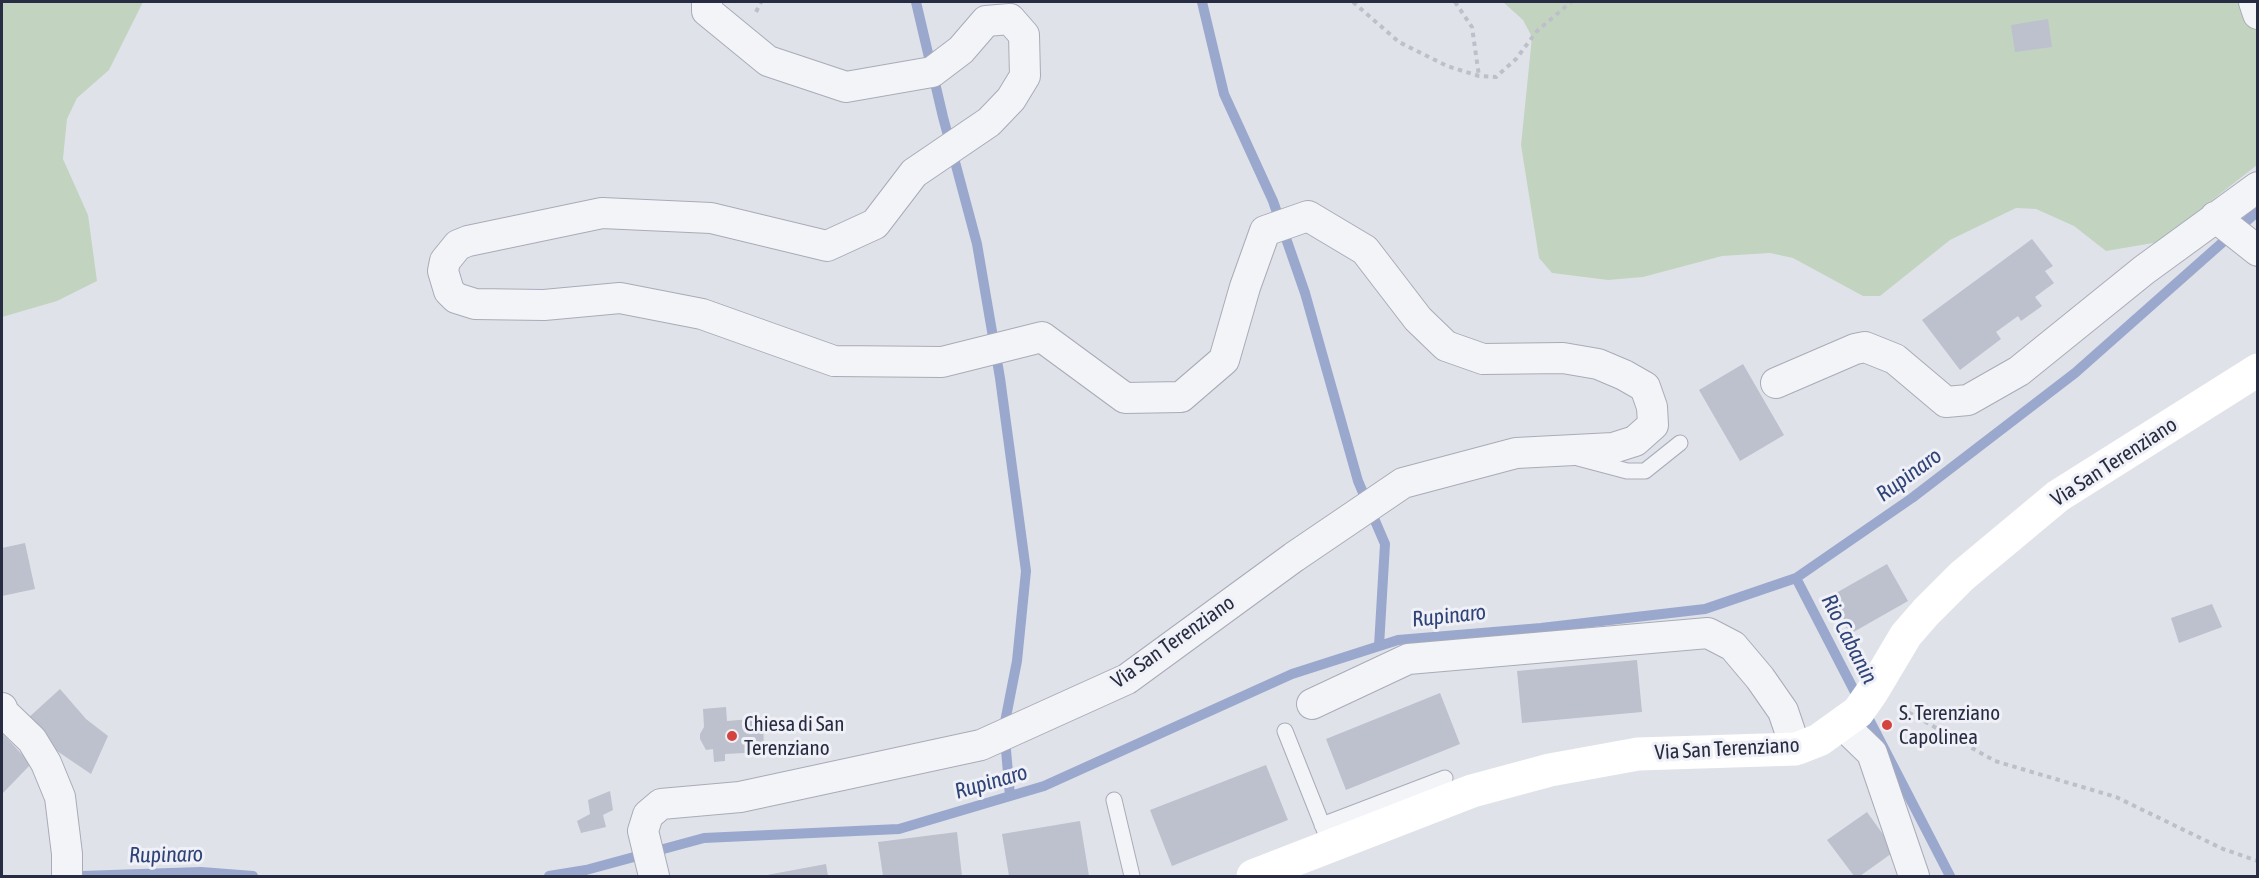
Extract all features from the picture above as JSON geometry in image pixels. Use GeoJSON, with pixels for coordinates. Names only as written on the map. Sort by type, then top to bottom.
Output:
{"type":"FeatureCollection","features":[{"type":"Feature","properties":{"kind":"street","name":"Via San Terenziano"},"geometry":{"type":"LineString","coordinates":[[654,876],[643,831],[648,815],[661,804],[740,797],[981,744],[1126,679],[1294,557],[1403,483],[1516,453],[1613,448],[1635,441],[1653,425],[1652,407],[1645,387],[1598,364],[1563,358],[1483,359],[1446,346],[1418,319],[1365,250],[1308,216],[1265,231],[1245,287],[1224,360],[1181,397],[1125,398],[1042,337],[942,362],[834,361],[702,314],[620,298],[544,304],[475,304],[456,298],[449,291],[443,271],[445,261],[458,245],[602,213],[711,218],[827,246],[875,224],[914,173],[989,122],[1011,99],[1025,76],[1024,35],[1010,19],[986,21],[961,50],[932,72],[846,87],[768,61],[707,11],[707,2]]}},
{"type":"Feature","properties":{"kind":"street"},"geometry":{"type":"LineString","coordinates":[[2254,2],[2258,14]]}},
{"type":"Feature","properties":{"kind":"street"},"geometry":{"type":"LineString","coordinates":[[1776,383],[1865,346],[1895,359],[1946,402],[1968,400],[2019,371],[2144,270],[2258,187]]}},
{"type":"Feature","properties":{"kind":"street"},"geometry":{"type":"LineString","coordinates":[[2215,217],[2258,251]]}},
{"type":"Feature","properties":{"kind":"street","name":"Via San Terenziano"},"geometry":{"type":"LineString","coordinates":[[1253,876],[1326,835],[1550,770],[1638,754],[1796,749],[1819,740],[1858,712],[1906,635],[1926,612],[1962,576],[2040,510],[2058,496],[2258,370]]}},
{"type":"Feature","properties":{"kind":"street"},"geometry":{"type":"LineString","coordinates":[[1312,704],[1408,659],[1708,633],[1733,646],[1760,678],[1783,711],[1796,749]]}},
{"type":"Feature","properties":{"kind":"street"},"geometry":{"type":"LineString","coordinates":[[2,708],[4,713],[32,740],[46,763],[60,797],[67,865]]}},
{"type":"Feature","properties":{"kind":"street"},"geometry":{"type":"LineString","coordinates":[[1842,724],[1872,753],[1914,876]]}},
{"type":"Feature","properties":{"kind":"lane"},"geometry":{"type":"LineString","coordinates":[[1552,451],[1627,471],[1645,471],[1680,443]]}},
{"type":"Feature","properties":{"kind":"lane"},"geometry":{"type":"LineString","coordinates":[[1285,731],[1326,835],[1445,778]]}},
{"type":"Feature","properties":{"kind":"lane"},"geometry":{"type":"LineString","coordinates":[[1114,800],[1132,876]]}},
{"type":"Feature","properties":{"kind":"path"},"geometry":{"type":"LineString","coordinates":[[1353,2],[1398,42],[1447,66],[1479,76],[1496,77],[1515,59],[1537,31],[1571,2]]}},
{"type":"Feature","properties":{"kind":"path"},"geometry":{"type":"LineString","coordinates":[[1455,2],[1472,27],[1479,76]]}},
{"type":"Feature","properties":{"kind":"path"},"geometry":{"type":"LineString","coordinates":[[1872,692],[1995,761],[2116,797],[2223,849],[2258,861]]}},
{"type":"Feature","properties":{"kind":"green space"},"geometry":{"type":"Polygon","coordinates":[[[2,2],[143,2],[109,70],[77,98],[67,119],[63,159],[88,215],[97,281],[57,301],[2,317],[2,2]]]}},
{"type":"Feature","properties":{"kind":"green space"},"geometry":{"type":"Polygon","coordinates":[[[1503,2],[2257,2],[2257,165],[2159,242],[2106,251],[2074,226],[2036,209],[2016,208],[1950,240],[1880,296],[1863,296],[1793,258],[1770,253],[1722,256],[1643,277],[1608,280],[1552,273],[1539,258],[1521,145],[1532,37],[1523,20],[1503,2]]]}},
{"type":"Feature","properties":{"kind":"building"},"geometry":{"type":"Polygon","coordinates":[[[2048,19],[2052,47],[2015,52],[2011,25],[2048,19]]]}},
{"type":"Feature","properties":{"kind":"building"},"geometry":{"type":"Polygon","coordinates":[[[2032,239],[2053,266],[2045,271],[2054,283],[2035,297],[2042,306],[2021,321],[2018,316],[1996,332],[2001,339],[1960,370],[1922,320],[2032,239]]]}},
{"type":"Feature","properties":{"kind":"building"},"geometry":{"type":"Polygon","coordinates":[[[1743,364],[1784,435],[1740,461],[1699,390],[1743,364]]]}},
{"type":"Feature","properties":{"kind":"building"},"geometry":{"type":"Polygon","coordinates":[[[25,543],[35,589],[2,596],[2,548],[25,543]]]}},
{"type":"Feature","properties":{"kind":"building"},"geometry":{"type":"Polygon","coordinates":[[[1887,564],[1908,601],[1850,634],[1829,597],[1887,564]]]}},
{"type":"Feature","properties":{"kind":"building"},"geometry":{"type":"Polygon","coordinates":[[[2212,604],[2222,627],[2179,643],[2171,618],[2212,604]]]}},
{"type":"Feature","properties":{"kind":"building"},"geometry":{"type":"Polygon","coordinates":[[[1637,660],[1642,712],[1522,723],[1517,671],[1637,660]]]}},
{"type":"Feature","properties":{"kind":"building"},"geometry":{"type":"Polygon","coordinates":[[[60,689],[86,719],[108,736],[91,774],[54,749],[27,719],[60,689]]]}},
{"type":"Feature","properties":{"kind":"building"},"geometry":{"type":"Polygon","coordinates":[[[1440,693],[1460,744],[1346,790],[1326,739],[1440,693]]]}},
{"type":"Feature","properties":{"kind":"building","name":"Chiesa di San Terenziano"},"geometry":{"type":"Polygon","coordinates":[[[726,707],[727,721],[763,718],[764,752],[725,754],[725,761],[714,762],[713,749],[706,750],[700,739],[704,727],[703,709],[726,707]]]}},
{"type":"Feature","properties":{"kind":"building"},"geometry":{"type":"Polygon","coordinates":[[[2,733],[31,764],[2,794],[2,733]]]}},
{"type":"Feature","properties":{"kind":"building"},"geometry":{"type":"Polygon","coordinates":[[[1266,765],[1288,820],[1172,866],[1150,810],[1266,765]]]}},
{"type":"Feature","properties":{"kind":"building"},"geometry":{"type":"Polygon","coordinates":[[[610,791],[613,810],[603,815],[606,827],[581,833],[577,821],[590,814],[588,800],[610,791]]]}},
{"type":"Feature","properties":{"kind":"building"},"geometry":{"type":"Polygon","coordinates":[[[1867,812],[1895,851],[1860,876],[1854,876],[1827,840],[1867,812]]]}},
{"type":"Feature","properties":{"kind":"building"},"geometry":{"type":"Polygon","coordinates":[[[1080,821],[1089,876],[1009,876],[1002,834],[1080,821]]]}},
{"type":"Feature","properties":{"kind":"building"},"geometry":{"type":"Polygon","coordinates":[[[957,832],[962,876],[883,876],[878,842],[957,832]]]}},
{"type":"Feature","properties":{"kind":"building"},"geometry":{"type":"Polygon","coordinates":[[[826,864],[828,876],[767,876],[767,875],[826,864]]]}},
{"type":"Feature","properties":{"kind":"waterway"},"geometry":{"type":"LineString","coordinates":[[916,2],[943,117],[977,244],[1000,378],[1026,571],[1017,661],[1004,727],[1010,796]]}},
{"type":"Feature","properties":{"kind":"waterway"},"geometry":{"type":"LineString","coordinates":[[1202,2],[1224,94],[1273,201],[1305,293],[1358,481],[1385,544],[1379,646]]}},
{"type":"Feature","properties":{"kind":"waterway","name":"Rupinaro"},"geometry":{"type":"LineString","coordinates":[[549,876],[586,870],[704,838],[899,829],[1044,786],[1292,674],[1398,640],[1541,628],[1705,609],[1796,578],[1912,498],[2075,373],[2258,211]]}},
{"type":"Feature","properties":{"kind":"waterway","name":"Rio Cabanin"},"geometry":{"type":"LineString","coordinates":[[1796,578],[1950,876]]}},
{"type":"Feature","properties":{"kind":"waterway","name":"Rupinaro"},"geometry":{"type":"LineString","coordinates":[[81,876],[201,872],[253,876]]}},
{"type":"Feature","properties":{"kind":"place","name":"S. Terenziano Capolinea"},"geometry":{"type":"Point","coordinates":[1887,725]}},
{"type":"Feature","properties":{"kind":"place","name":"Chiesa di San Terenziano"},"geometry":{"type":"Point","coordinates":[732,736]}}]}
